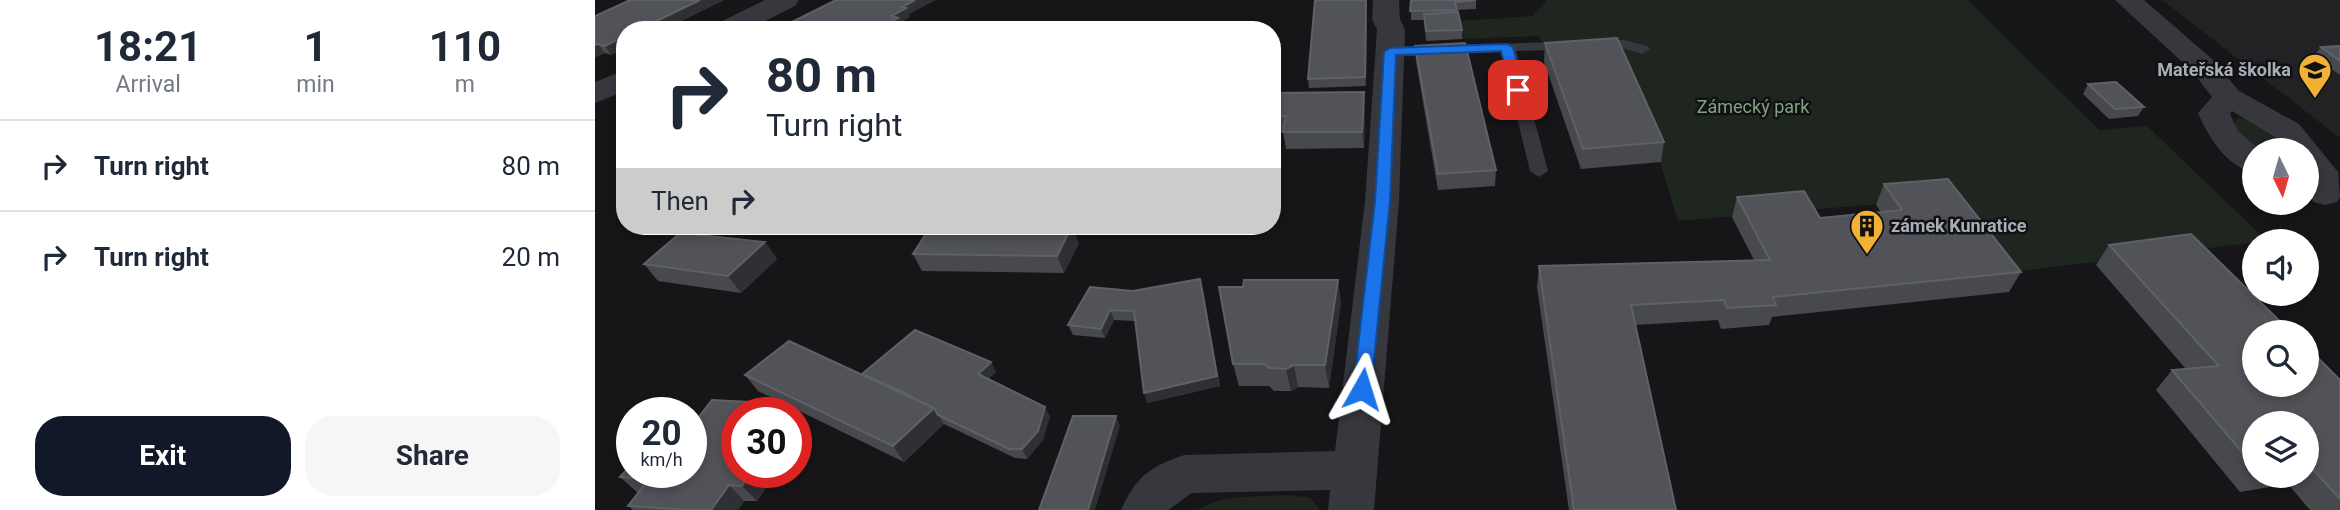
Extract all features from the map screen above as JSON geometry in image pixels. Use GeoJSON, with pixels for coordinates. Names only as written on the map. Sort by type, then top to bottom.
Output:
{"type":"FeatureCollection","features":[{"type":"Feature","properties":{"kind":"street"},"geometry":{"type":"LineString","coordinates":[[744,21],[786,0]]}},
{"type":"Feature","properties":{"kind":"street"},"geometry":{"type":"LineString","coordinates":[[1144,510],[1151,496],[1184,474],[1352,490],[1382,201],[1391,30],[1386,19],[1386,0]]}},
{"type":"Feature","properties":{"kind":"street"},"geometry":{"type":"LineString","coordinates":[[2128,0],[2202,65],[2228,97],[2251,108],[2288,131],[2294,138]]}},
{"type":"Feature","properties":{"kind":"street"},"geometry":{"type":"LineString","coordinates":[[595,94],[616,84]]}},
{"type":"Feature","properties":{"kind":"street"},"geometry":{"type":"LineString","coordinates":[[2228,97],[2214,113],[2224,136],[2242,152]]}},
{"type":"Feature","properties":{"kind":"street"},"geometry":{"type":"LineString","coordinates":[[2319,169],[2324,196]]}},
{"type":"Feature","properties":{"kind":"lane"},"geometry":{"type":"LineString","coordinates":[[1390,52],[1624,44],[1642,49]]}},
{"type":"Feature","properties":{"kind":"lane"},"geometry":{"type":"LineString","coordinates":[[1507,47],[1539,170]]}},
{"type":"Feature","properties":{"kind":"shaded area"},"geometry":{"type":"Polygon","coordinates":[[[2162,0],[2340,0],[2340,138],[2242,62],[2162,0]]]}},
{"type":"Feature","properties":{"kind":"green space","name":"Zámecký park"},"geometry":{"type":"Polygon","coordinates":[[[1547,0],[1968,0],[2099,130],[2147,126],[2254,229],[2242,229],[2242,244],[1995,274],[1939,199],[1678,221],[1660,162],[1544,46],[1539,36],[1462,39],[1458,21],[1533,16],[1547,0]]]}},
{"type":"Feature","properties":{"kind":"green space"},"geometry":{"type":"Polygon","coordinates":[[[2237,118],[2252,121],[2281,138],[2242,139],[2234,124],[2237,118]]]}},
{"type":"Feature","properties":{"kind":"green space"},"geometry":{"type":"Polygon","coordinates":[[[1289,495],[1310,498],[1320,510],[1199,510],[1217,501],[1229,499],[1289,495]]]}},
{"type":"Feature","properties":{"kind":"building"},"geometry":{"type":"Polygon","coordinates":[[[630,0],[700,0],[657,21],[616,21],[616,40],[605,46],[595,45],[595,16],[630,0]]]}},
{"type":"Feature","properties":{"kind":"building"},"geometry":{"type":"Polygon","coordinates":[[[836,0],[915,0],[892,16],[898,18],[892,21],[794,21],[836,0]]]}},
{"type":"Feature","properties":{"kind":"building"},"geometry":{"type":"Polygon","coordinates":[[[1315,0],[1366,0],[1365,77],[1308,79],[1315,0]]]}},
{"type":"Feature","properties":{"kind":"building"},"geometry":{"type":"Polygon","coordinates":[[[1411,0],[1476,0],[1455,2],[1457,10],[1410,11],[1411,0]]]}},
{"type":"Feature","properties":{"kind":"building"},"geometry":{"type":"Polygon","coordinates":[[[1458,12],[1462,30],[1426,31],[1424,14],[1458,12]]]}},
{"type":"Feature","properties":{"kind":"building"},"geometry":{"type":"Polygon","coordinates":[[[1617,38],[1664,142],[1583,149],[1545,43],[1617,38]]]}},
{"type":"Feature","properties":{"kind":"building"},"geometry":{"type":"Polygon","coordinates":[[[1465,43],[1496,170],[1438,174],[1415,46],[1465,43]]]}},
{"type":"Feature","properties":{"kind":"building"},"geometry":{"type":"Polygon","coordinates":[[[2340,46],[2340,61],[2321,47],[2340,46]]]}},
{"type":"Feature","properties":{"kind":"building"},"geometry":{"type":"Polygon","coordinates":[[[2116,82],[2144,107],[2115,109],[2088,84],[2116,82]]]}},
{"type":"Feature","properties":{"kind":"building"},"geometry":{"type":"Polygon","coordinates":[[[1364,92],[1362,132],[1283,132],[1286,116],[1281,116],[1281,93],[1364,92]]]}},
{"type":"Feature","properties":{"kind":"building"},"geometry":{"type":"Polygon","coordinates":[[[1948,179],[2021,272],[1773,297],[1776,305],[1727,308],[1724,300],[1631,305],[1676,510],[1574,510],[1539,266],[1770,260],[1737,197],[1804,191],[1820,218],[1902,210],[1884,184],[1948,179]]]}},
{"type":"Feature","properties":{"kind":"building"},"geometry":{"type":"Polygon","coordinates":[[[2191,234],[2242,284],[2242,306],[2264,306],[2279,320],[2242,320],[2242,397],[2319,397],[2319,359],[2340,380],[2340,499],[2319,476],[2319,411],[2242,411],[2242,452],[2172,370],[2219,366],[2109,245],[2191,234]]]}},
{"type":"Feature","properties":{"kind":"building"},"geometry":{"type":"Polygon","coordinates":[[[678,235],[765,242],[728,276],[644,264],[678,235]]]}},
{"type":"Feature","properties":{"kind":"building"},"geometry":{"type":"Polygon","coordinates":[[[925,235],[1068,235],[1057,256],[913,254],[925,235]]]}},
{"type":"Feature","properties":{"kind":"building"},"geometry":{"type":"Polygon","coordinates":[[[1200,279],[1217,376],[1144,393],[1134,311],[1110,310],[1101,329],[1068,325],[1090,287],[1133,291],[1200,279]]]}},
{"type":"Feature","properties":{"kind":"building"},"geometry":{"type":"Polygon","coordinates":[[[1244,280],[1338,280],[1325,365],[1294,365],[1286,369],[1269,368],[1264,364],[1233,364],[1219,287],[1243,287],[1244,280]]]}},
{"type":"Feature","properties":{"kind":"building"},"geometry":{"type":"Polygon","coordinates":[[[915,330],[991,362],[978,374],[1045,407],[1038,431],[1022,449],[1009,449],[938,415],[934,408],[909,395],[862,374],[915,330]]]}},
{"type":"Feature","properties":{"kind":"building"},"geometry":{"type":"Polygon","coordinates":[[[789,341],[934,408],[893,446],[812,407],[812,397],[791,397],[745,375],[789,341]]]}},
{"type":"Feature","properties":{"kind":"building"},"geometry":{"type":"Polygon","coordinates":[[[712,400],[721,400],[721,488],[727,488],[711,510],[628,506],[642,488],[707,488],[707,406],[712,400]]]}},
{"type":"Feature","properties":{"kind":"building"},"geometry":{"type":"Polygon","coordinates":[[[1073,416],[1116,416],[1088,510],[1039,510],[1073,416]]]}},
{"type":"Feature","properties":{"kind":"place","name":"Mateřská školka"},"geometry":{"type":"Point","coordinates":[2315,100]}},
{"type":"Feature","properties":{"kind":"place","name":"zámek Kunratice"},"geometry":{"type":"Point","coordinates":[1867,256]}},
{"type":"Feature","properties":{"kind":"route"},"geometry":{"type":"LineString","coordinates":[[1362,389],[1382,201],[1390,52],[1507,47],[1518,90]]}}]}
